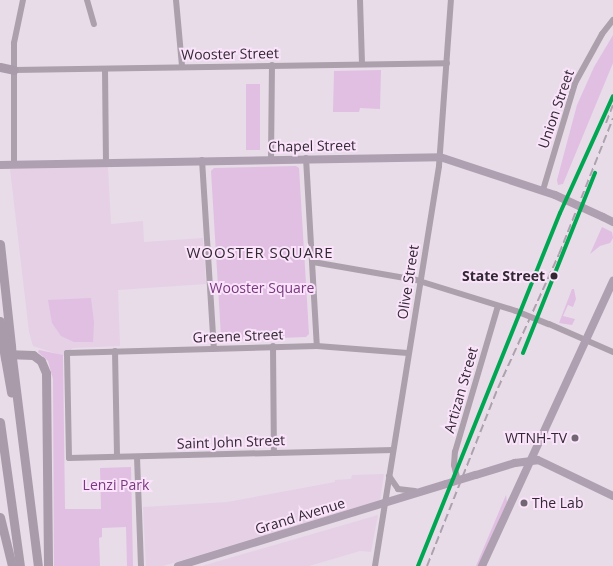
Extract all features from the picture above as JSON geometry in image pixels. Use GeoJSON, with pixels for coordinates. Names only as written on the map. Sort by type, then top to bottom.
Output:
{"type":"FeatureCollection","features":[{"type":"Feature","properties":{"kind":"highway"},"geometry":{"type":"LineString","coordinates":[[0,67],[14,70]]}},
{"type":"Feature","properties":{"kind":"highway"},"geometry":{"type":"LineString","coordinates":[[0,244],[6,352]]}},
{"type":"Feature","properties":{"kind":"highway"},"geometry":{"type":"LineString","coordinates":[[0,322],[20,421],[38,566]]}},
{"type":"Feature","properties":{"kind":"highway"},"geometry":{"type":"LineString","coordinates":[[6,352],[33,355],[41,361],[46,370],[48,566]]}},
{"type":"Feature","properties":{"kind":"highway"},"geometry":{"type":"LineString","coordinates":[[0,422],[20,566]]}},
{"type":"Feature","properties":{"kind":"highway"},"geometry":{"type":"LineString","coordinates":[[0,517],[12,566]]}},
{"type":"Feature","properties":{"kind":"main road","name":"Chapel Street"},"geometry":{"type":"LineString","coordinates":[[0,165],[306,158],[440,157],[542,190],[613,222]]}},
{"type":"Feature","properties":{"kind":"main road"},"geometry":{"type":"LineString","coordinates":[[482,566],[613,281]]}},
{"type":"Feature","properties":{"kind":"main road"},"geometry":{"type":"LineString","coordinates":[[531,460],[538,460],[613,496]]}},
{"type":"Feature","properties":{"kind":"main road","name":"Grand Avenue"},"geometry":{"type":"LineString","coordinates":[[178,566],[385,504],[446,484],[531,460]]}},
{"type":"Feature","properties":{"kind":"street"},"geometry":{"type":"LineString","coordinates":[[14,164],[14,70],[16,31],[23,0]]}},
{"type":"Feature","properties":{"kind":"street"},"geometry":{"type":"LineString","coordinates":[[87,0],[94,24]]}},
{"type":"Feature","properties":{"kind":"street"},"geometry":{"type":"LineString","coordinates":[[176,0],[182,66]]}},
{"type":"Feature","properties":{"kind":"street"},"geometry":{"type":"LineString","coordinates":[[360,0],[362,64]]}},
{"type":"Feature","properties":{"kind":"street","name":"Olive Street"},"geometry":{"type":"LineString","coordinates":[[375,566],[440,157],[451,0]]}},
{"type":"Feature","properties":{"kind":"street","name":"Union Street"},"geometry":{"type":"LineString","coordinates":[[542,190],[575,83],[599,39],[613,20]]}},
{"type":"Feature","properties":{"kind":"street","name":"Wooster Street"},"geometry":{"type":"LineString","coordinates":[[14,70],[182,66],[447,63]]}},
{"type":"Feature","properties":{"kind":"street"},"geometry":{"type":"LineString","coordinates":[[270,159],[272,65]]}},
{"type":"Feature","properties":{"kind":"street"},"geometry":{"type":"LineString","coordinates":[[105,69],[106,162]]}},
{"type":"Feature","properties":{"kind":"street"},"geometry":{"type":"LineString","coordinates":[[306,158],[317,346]]}},
{"type":"Feature","properties":{"kind":"street"},"geometry":{"type":"LineString","coordinates":[[202,160],[214,349]]}},
{"type":"Feature","properties":{"kind":"street"},"geometry":{"type":"LineString","coordinates":[[313,262],[420,282],[516,311],[613,352]]}},
{"type":"Feature","properties":{"kind":"street","name":"Artizan Street"},"geometry":{"type":"LineString","coordinates":[[458,481],[453,462],[455,452],[498,306]]}},
{"type":"Feature","properties":{"kind":"street"},"geometry":{"type":"LineString","coordinates":[[273,346],[274,453]]}},
{"type":"Feature","properties":{"kind":"street","name":"Greene Street"},"geometry":{"type":"LineString","coordinates":[[69,458],[67,353],[273,346],[317,346],[408,354]]}},
{"type":"Feature","properties":{"kind":"street"},"geometry":{"type":"LineString","coordinates":[[115,351],[117,456]]}},
{"type":"Feature","properties":{"kind":"street","name":"Saint John Street"},"geometry":{"type":"LineString","coordinates":[[69,458],[393,450]]}},
{"type":"Feature","properties":{"kind":"street"},"geometry":{"type":"LineString","coordinates":[[137,456],[141,566]]}},
{"type":"Feature","properties":{"kind":"street","name":"Grand Avenue"},"geometry":{"type":"LineString","coordinates":[[389,476],[400,490],[429,490]]}},
{"type":"Feature","properties":{"kind":"shaded area"},"geometry":{"type":"Polygon","coordinates":[[[108,167],[111,224],[143,221],[144,242],[203,238],[206,284],[118,290],[120,346],[73,348],[64,356],[33,346],[29,332],[10,169],[108,167]]]}},
{"type":"Feature","properties":{"kind":"shaded area"},"geometry":{"type":"Polygon","coordinates":[[[384,474],[380,500],[163,566],[146,566],[143,507],[227,502],[335,482],[335,480],[351,479],[352,475],[384,474]]]}},
{"type":"Feature","properties":{"kind":"shaded area"},"geometry":{"type":"Polygon","coordinates":[[[378,515],[371,552],[360,551],[309,566],[202,566],[378,515]]]}},
{"type":"Feature","properties":{"kind":"green space"},"geometry":{"type":"Polygon","coordinates":[[[613,35],[613,63],[563,184],[558,185],[557,180],[577,105],[594,67],[613,35]]]}},
{"type":"Feature","properties":{"kind":"green space"},"geometry":{"type":"Polygon","coordinates":[[[381,70],[380,109],[360,108],[359,112],[333,112],[334,71],[381,70]]]}},
{"type":"Feature","properties":{"kind":"green space"},"geometry":{"type":"Polygon","coordinates":[[[246,84],[260,84],[260,150],[246,150],[246,84]]]}},
{"type":"Feature","properties":{"kind":"green space","name":"Wooster Square"},"geometry":{"type":"Polygon","coordinates":[[[296,166],[299,168],[309,334],[306,337],[224,340],[221,336],[211,171],[214,168],[296,166]]]}},
{"type":"Feature","properties":{"kind":"green space"},"geometry":{"type":"Polygon","coordinates":[[[602,227],[612,232],[613,238],[610,243],[600,246],[590,254],[602,227]]]}},
{"type":"Feature","properties":{"kind":"green space"},"geometry":{"type":"Polygon","coordinates":[[[572,289],[574,289],[576,299],[573,307],[568,305],[563,316],[575,319],[572,325],[559,323],[572,289]]]}},
{"type":"Feature","properties":{"kind":"green space"},"geometry":{"type":"Polygon","coordinates":[[[91,298],[94,322],[93,342],[74,342],[61,336],[52,323],[48,300],[91,298]]]}},
{"type":"Feature","properties":{"kind":"green space","name":"Lenzi Park"},"geometry":{"type":"Polygon","coordinates":[[[39,350],[63,355],[65,509],[101,509],[100,468],[131,467],[133,566],[127,566],[126,527],[102,528],[102,537],[99,538],[100,566],[54,566],[53,379],[48,361],[38,352],[39,350]]]}},
{"type":"Feature","properties":{"kind":"green space"},"geometry":{"type":"Polygon","coordinates":[[[506,495],[507,502],[478,566],[476,566],[506,495]]]}},
{"type":"Feature","properties":{"kind":"railway"},"geometry":{"type":"LineString","coordinates":[[606,123],[613,105]]}},
{"type":"Feature","properties":{"kind":"railway"},"geometry":{"type":"LineString","coordinates":[[427,566],[498,388],[559,254],[613,118]]}},
{"type":"Feature","properties":{"kind":"transit line"},"geometry":{"type":"LineString","coordinates":[[418,566],[560,213],[613,96]]}},
{"type":"Feature","properties":{"kind":"transit line"},"geometry":{"type":"LineString","coordinates":[[523,353],[595,173]]}},
{"type":"Feature","properties":{"kind":"place","name":"State Street"},"geometry":{"type":"Point","coordinates":[554,276]}},
{"type":"Feature","properties":{"kind":"place","name":"WTNH-TV"},"geometry":{"type":"Point","coordinates":[575,438]}},
{"type":"Feature","properties":{"kind":"place","name":"The Lab"},"geometry":{"type":"Point","coordinates":[524,503]}},
{"type":"Feature","properties":{"kind":"district","name":"WOOSTER SQUARE"},"geometry":{"type":"Point","coordinates":[260,253]}}]}
